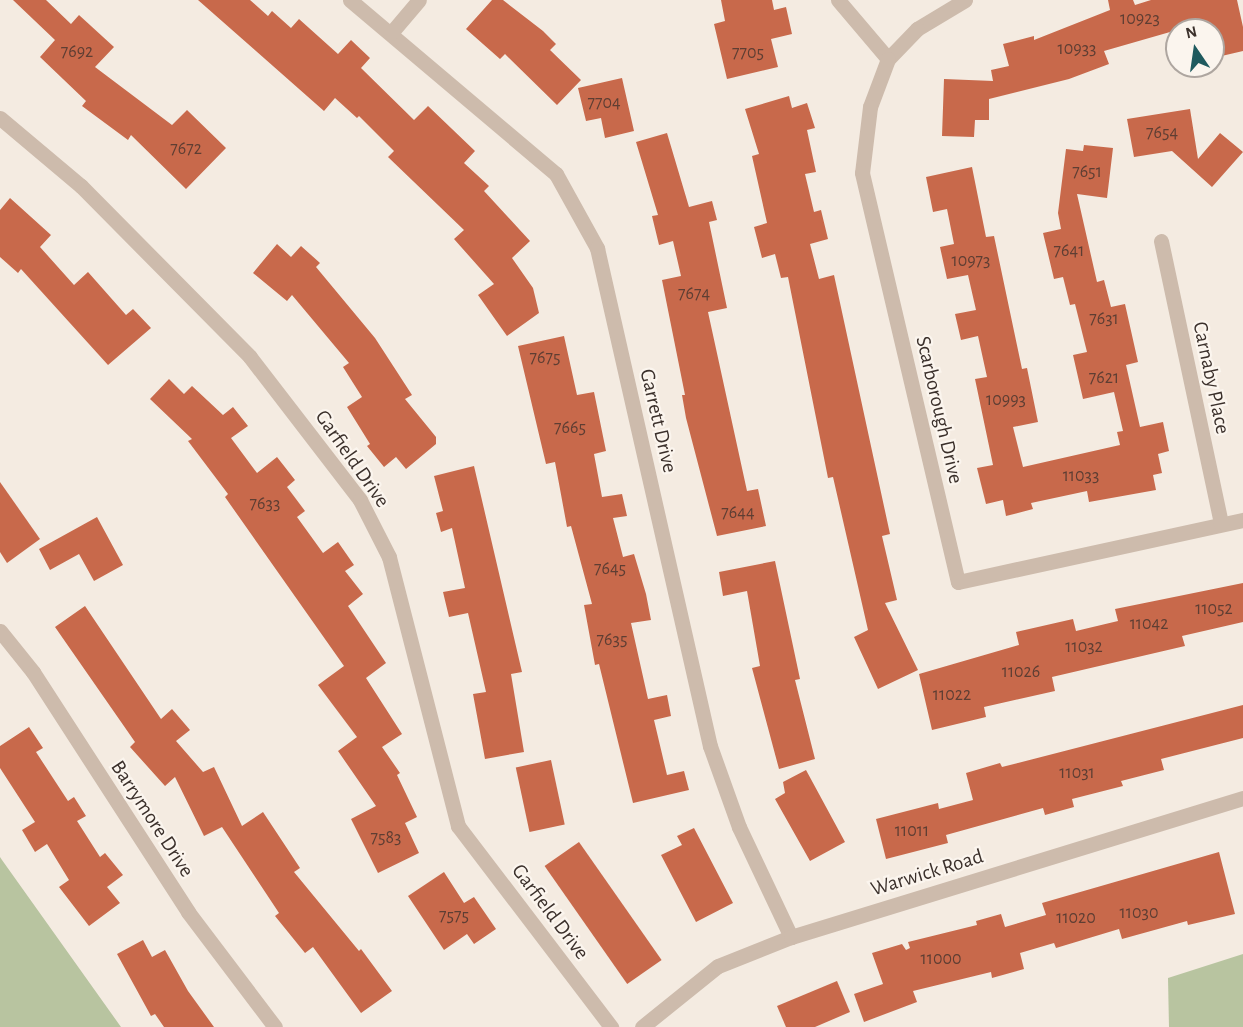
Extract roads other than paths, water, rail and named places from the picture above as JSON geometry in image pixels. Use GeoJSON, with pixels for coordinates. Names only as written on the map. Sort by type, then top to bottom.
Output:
{"type":"FeatureCollection","features":[{"type":"Feature","properties":{"kind":"street","name":"Garrett Drive"},"geometry":{"type":"LineString","coordinates":[[350,0],[556,174],[597,248],[710,746],[739,827],[791,937]]}},
{"type":"Feature","properties":{"kind":"street"},"geometry":{"type":"LineString","coordinates":[[391,33],[419,0]]}},
{"type":"Feature","properties":{"kind":"street"},"geometry":{"type":"LineString","coordinates":[[838,0],[888,60]]}},
{"type":"Feature","properties":{"kind":"street","name":"Scarborough Drive"},"geometry":{"type":"LineString","coordinates":[[965,0],[917,29],[888,60],[870,107],[862,173],[958,582],[1243,520]]}},
{"type":"Feature","properties":{"kind":"street","name":"Garfield Drive"},"geometry":{"type":"LineString","coordinates":[[0,118],[81,186],[250,357],[360,500],[389,557],[458,826],[611,1027]]}},
{"type":"Feature","properties":{"kind":"street","name":"Carnaby Place"},"geometry":{"type":"LineString","coordinates":[[1161,241],[1221,524]]}},
{"type":"Feature","properties":{"kind":"street","name":"Barrymore Drive"},"geometry":{"type":"LineString","coordinates":[[0,631],[33,672],[188,912],[275,1027]]}},
{"type":"Feature","properties":{"kind":"street","name":"Warwick Road"},"geometry":{"type":"LineString","coordinates":[[642,1027],[718,966],[791,937],[1243,798]]}}]}
